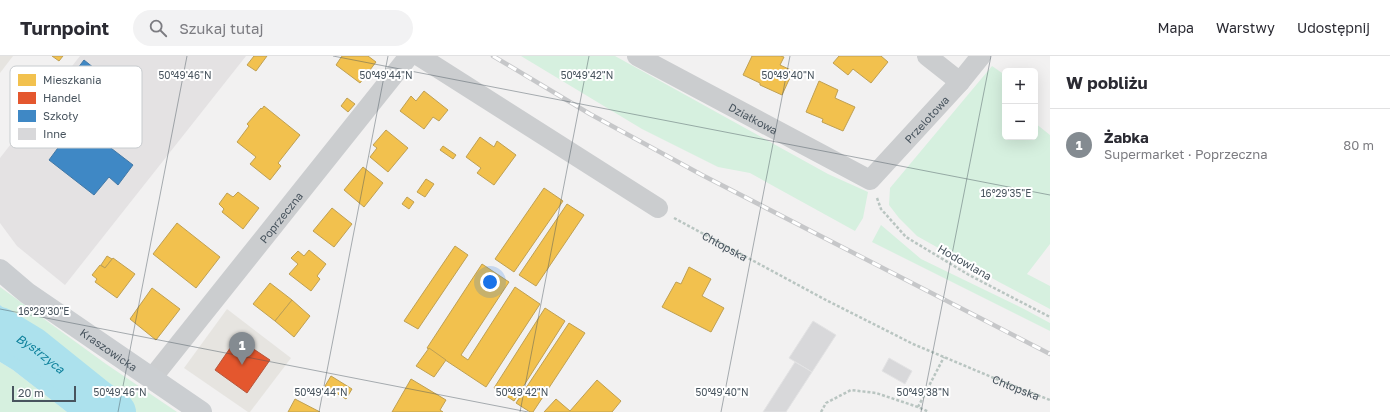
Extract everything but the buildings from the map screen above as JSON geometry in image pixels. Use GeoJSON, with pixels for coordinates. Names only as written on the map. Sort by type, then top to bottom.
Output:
{"type":"FeatureCollection","features":[{"type":"Feature","properties":{"kind":"street","name":"Poprzeczna"},"geometry":{"type":"LineString","coordinates":[[152,378],[409,56]]}},
{"type":"Feature","properties":{"kind":"street"},"geometry":{"type":"LineString","coordinates":[[419,56],[658,208]]}},
{"type":"Feature","properties":{"kind":"street","name":"Działkowa"},"geometry":{"type":"LineString","coordinates":[[637,56],[870,180]]}},
{"type":"Feature","properties":{"kind":"street"},"geometry":{"type":"LineString","coordinates":[[927,56],[960,82]]}},
{"type":"Feature","properties":{"kind":"street","name":"Przelotowa"},"geometry":{"type":"LineString","coordinates":[[870,180],[960,82],[981,56]]}},
{"type":"Feature","properties":{"kind":"street","name":"Kraszowicka"},"geometry":{"type":"LineString","coordinates":[[0,270],[27,293],[201,412]]}},
{"type":"Feature","properties":{"kind":"path","name":"Chłopska"},"geometry":{"type":"LineString","coordinates":[[658,208],[685,225],[824,299],[913,344],[1050,400]]}},
{"type":"Feature","properties":{"kind":"path","name":"Hodowlana"},"geometry":{"type":"LineString","coordinates":[[881,209],[906,237],[969,275],[1050,317]]}},
{"type":"Feature","properties":{"kind":"path"},"geometry":{"type":"LineString","coordinates":[[918,407],[944,357]]}},
{"type":"Feature","properties":{"kind":"path"},"geometry":{"type":"LineString","coordinates":[[821,412],[826,403],[851,390],[876,393],[929,412]]}},
{"type":"Feature","properties":{"kind":"shaded area"},"geometry":{"type":"Polygon","coordinates":[[[0,56],[13,56],[0,73],[0,56]]]}},
{"type":"Feature","properties":{"kind":"shaded area"},"geometry":{"type":"Polygon","coordinates":[[[80,56],[246,56],[65,285],[17,246],[0,223],[0,158],[10,145],[10,148],[142,148],[142,66],[72,66],[80,56]]]}},
{"type":"Feature","properties":{"kind":"shaded area"},"geometry":{"type":"Polygon","coordinates":[[[227,309],[291,358],[250,412],[184,368],[227,309]]]}},
{"type":"Feature","properties":{"kind":"green space"},"geometry":{"type":"Polygon","coordinates":[[[521,56],[615,56],[828,174],[868,192],[863,218],[855,231],[750,173],[718,167],[642,129],[521,56]]]}},
{"type":"Feature","properties":{"kind":"green space"},"geometry":{"type":"Polygon","coordinates":[[[992,66],[1002,73],[1002,140],[1038,140],[1038,125],[1050,135],[1050,244],[1027,274],[1050,286],[1050,309],[917,236],[899,218],[889,205],[890,188],[992,66]]]}},
{"type":"Feature","properties":{"kind":"green space"},"geometry":{"type":"Polygon","coordinates":[[[881,225],[921,259],[1050,323],[1050,331],[872,242],[881,225]]]}},
{"type":"Feature","properties":{"kind":"green space"},"geometry":{"type":"Polygon","coordinates":[[[0,287],[106,364],[177,412],[90,412],[52,347],[0,305],[0,287]]]}},
{"type":"Feature","properties":{"kind":"green space"},"geometry":{"type":"Polygon","coordinates":[[[0,362],[13,370],[67,412],[0,412],[0,362]]]}},
{"type":"Feature","properties":{"kind":"water"},"geometry":{"type":"Polygon","coordinates":[[[0,305],[52,347],[106,386],[90,412],[67,412],[13,370],[0,362],[0,305]]]}},
{"type":"Feature","properties":{"kind":"waterway","name":"Bystrzyca"},"geometry":{"type":"LineString","coordinates":[[0,326],[33,346],[117,412]]}},
{"type":"Feature","properties":{"kind":"railway"},"geometry":{"type":"LineString","coordinates":[[493,56],[590,114],[702,175],[1050,354]]}},
{"type":"Feature","properties":{"kind":"place","name":"Żabka"},"geometry":{"type":"Point","coordinates":[242,365]}}]}
